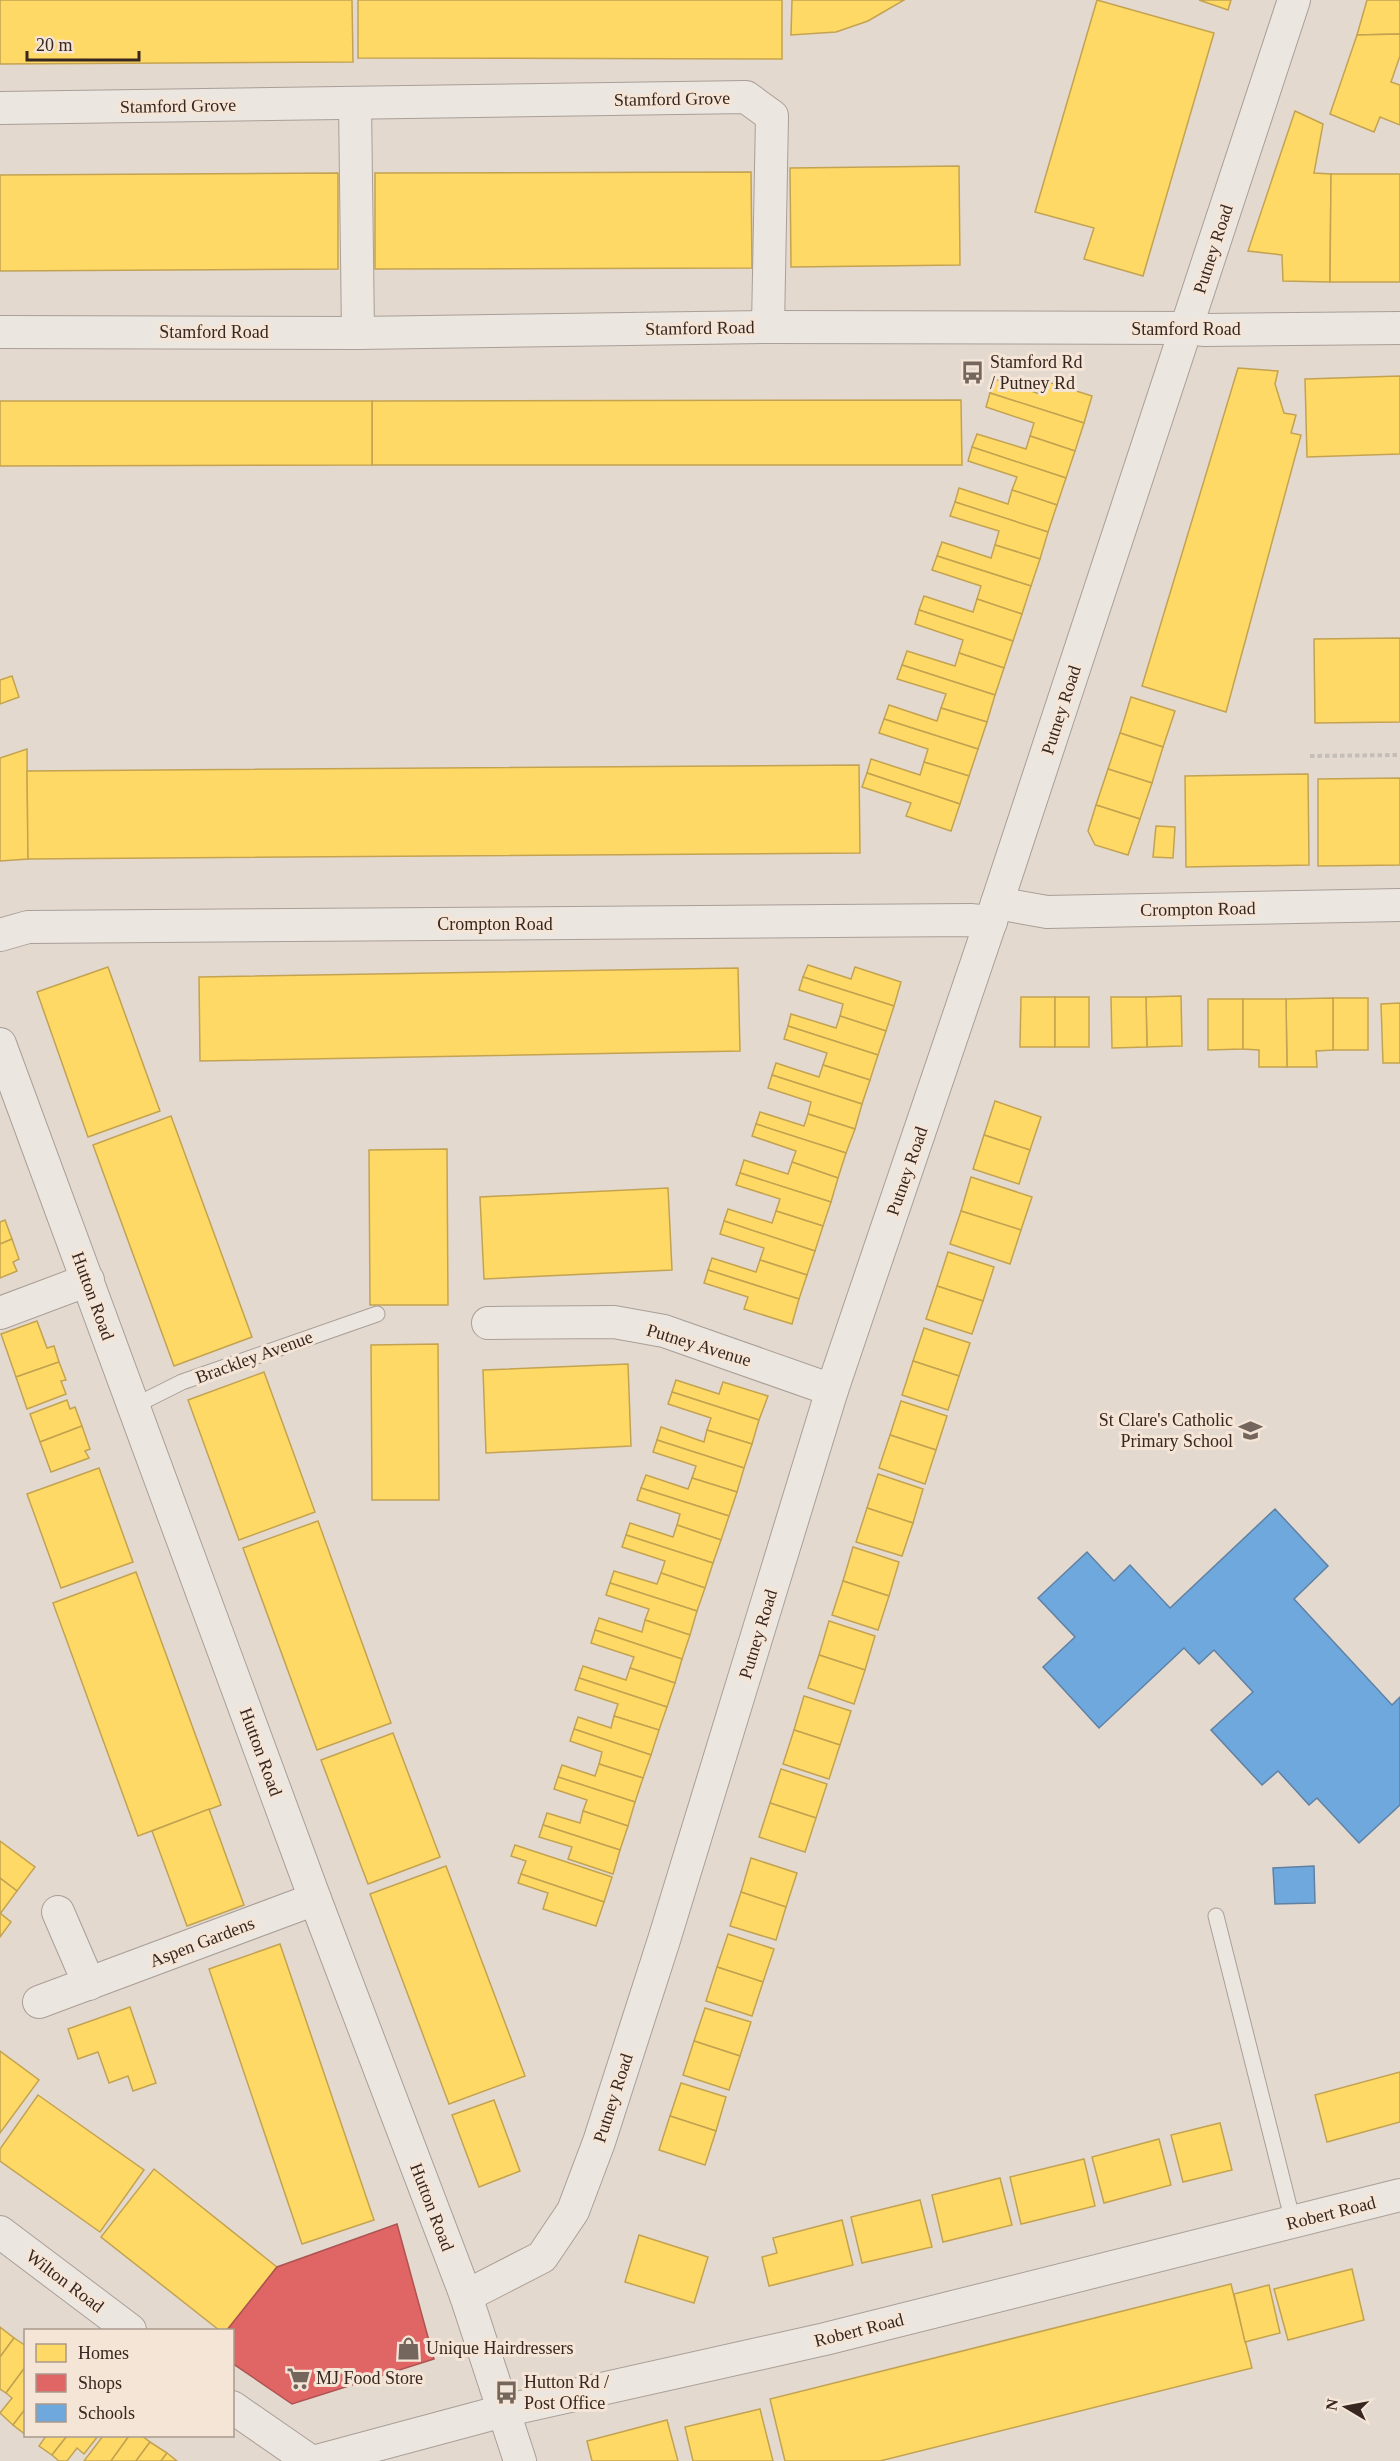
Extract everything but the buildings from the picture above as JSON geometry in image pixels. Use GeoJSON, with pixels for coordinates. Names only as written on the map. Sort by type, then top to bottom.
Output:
{"type":"FeatureCollection","features":[{"type":"Feature","properties":{"kind":"street","name":"Putney Road"},"geometry":{"type":"LineString","coordinates":[[466,2296],[542,2258],[573,2211],[599,2142],[668,1929],[832,1390],[994,913],[1294,0]]}},
{"type":"Feature","properties":{"kind":"street","name":"Stamford Grove"},"geometry":{"type":"LineString","coordinates":[[0,108],[746,98],[772,116],[768,327]]}},
{"type":"Feature","properties":{"kind":"street"},"geometry":{"type":"LineString","coordinates":[[355,104],[358,333]]}},
{"type":"Feature","properties":{"kind":"street","name":"Stamford Road"},"geometry":{"type":"LineString","coordinates":[[0,332],[358,333],[768,327],[1187,328],[1204,330],[1400,328]]}},
{"type":"Feature","properties":{"kind":"street","name":"Crompton Road"},"geometry":{"type":"LineString","coordinates":[[0,935],[40,927],[958,920],[994,913],[1400,905]]}},
{"type":"Feature","properties":{"kind":"street","name":"Hutton Road"},"geometry":{"type":"LineString","coordinates":[[0,1044],[315,1899],[466,2296],[520,2461]]}},
{"type":"Feature","properties":{"kind":"street"},"geometry":{"type":"LineString","coordinates":[[0,1313],[88,1280]]}},
{"type":"Feature","properties":{"kind":"street","name":"Putney Avenue"},"geometry":{"type":"LineString","coordinates":[[489,1323],[614,1322],[664,1331],[832,1390]]}},
{"type":"Feature","properties":{"kind":"street","name":"Aspen Gardens"},"geometry":{"type":"LineString","coordinates":[[39,2002],[315,1899]]}},
{"type":"Feature","properties":{"kind":"street"},"geometry":{"type":"LineString","coordinates":[[58,1912],[89,1984]]}},
{"type":"Feature","properties":{"kind":"street","name":"Robert Road"},"geometry":{"type":"LineString","coordinates":[[317,2461],[503,2411],[825,2339],[1400,2195]]}},
{"type":"Feature","properties":{"kind":"street","name":"Wilton Road"},"geometry":{"type":"LineString","coordinates":[[0,2232],[127,2329]]}},
{"type":"Feature","properties":{"kind":"street"},"geometry":{"type":"LineString","coordinates":[[234,2408],[310,2461]]}},
{"type":"Feature","properties":{"kind":"lane","name":"Brackley Avenue"},"geometry":{"type":"LineString","coordinates":[[134,1406],[182,1382],[377,1314]]}},
{"type":"Feature","properties":{"kind":"lane"},"geometry":{"type":"LineString","coordinates":[[1216,1916],[1293,2223]]}},
{"type":"Feature","properties":{"kind":"path"},"geometry":{"type":"LineString","coordinates":[[1310,756],[1400,755]]}},
{"type":"Feature","properties":{"kind":"place","name":"Stamford Rd / Putney Rd"},"geometry":{"type":"Point","coordinates":[972,372]}},
{"type":"Feature","properties":{"kind":"place","name":"St Clare's Catholic Primary School"},"geometry":{"type":"Point","coordinates":[1251,1430]}},
{"type":"Feature","properties":{"kind":"place","name":"Unique Hairdressers"},"geometry":{"type":"Point","coordinates":[408,2348]}},
{"type":"Feature","properties":{"kind":"place","name":"MJ Food Store"},"geometry":{"type":"Point","coordinates":[298,2378]}},
{"type":"Feature","properties":{"kind":"place","name":"Hutton Rd / Post Office"},"geometry":{"type":"Point","coordinates":[506,2392]}}]}
